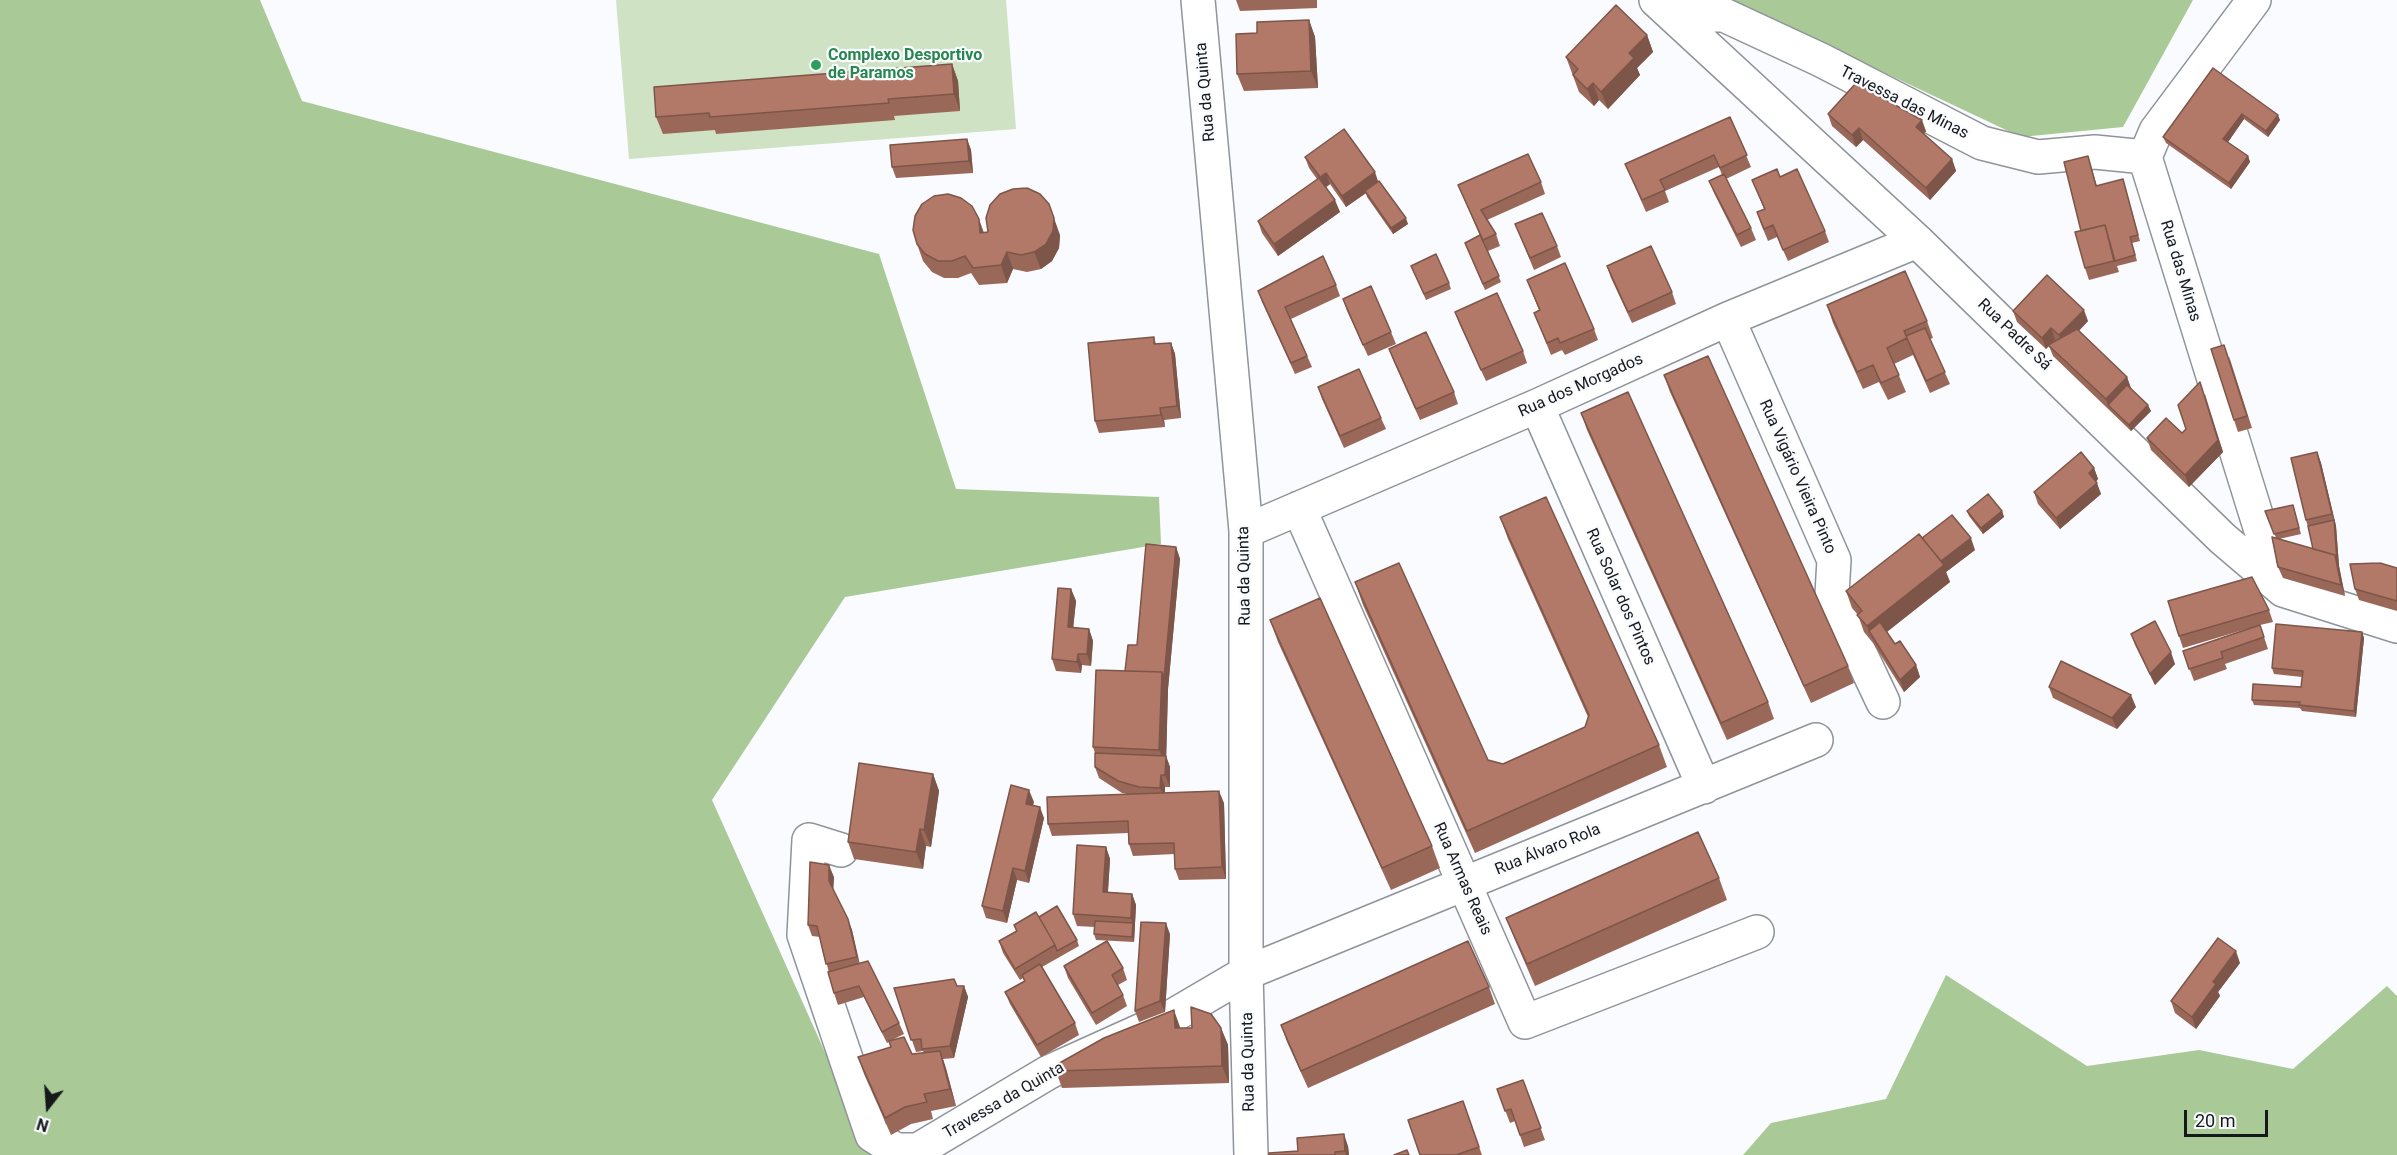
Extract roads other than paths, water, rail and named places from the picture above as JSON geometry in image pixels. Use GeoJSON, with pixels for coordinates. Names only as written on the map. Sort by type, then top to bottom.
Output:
{"type":"FeatureCollection","features":[{"type":"Feature","properties":{"kind":"street","name":"Rua da Quinta"},"geometry":{"type":"LineString","coordinates":[[1198,0],[1246,531],[1246,974],[1251,1155]]}},
{"type":"Feature","properties":{"kind":"street"},"geometry":{"type":"LineString","coordinates":[[2145,157],[2156,131],[2254,0]]}},
{"type":"Feature","properties":{"kind":"street","name":"Travessa das Minas"},"geometry":{"type":"LineString","coordinates":[[1664,7],[1724,15],[1821,60],[1982,143],[2038,157],[2095,152],[2145,157]]}},
{"type":"Feature","properties":{"kind":"street","name":"Rua Padre Sá"},"geometry":{"type":"LineString","coordinates":[[1664,7],[1917,241],[2222,538],[2283,590],[2397,626]]}},
{"type":"Feature","properties":{"kind":"street","name":"Rua das Minas"},"geometry":{"type":"LineString","coordinates":[[2145,157],[2263,537],[2259,569]]}},
{"type":"Feature","properties":{"kind":"street","name":"Rua dos Morgados"},"geometry":{"type":"LineString","coordinates":[[1246,531],[1537,406],[1728,319],[1917,241]]}},
{"type":"Feature","properties":{"kind":"street","name":"Rua Vigário Vieira Pinto"},"geometry":{"type":"LineString","coordinates":[[1728,319],[1834,560],[1832,594],[1883,702]]}},
{"type":"Feature","properties":{"kind":"street","name":"Rua Solar dos Pintos"},"geometry":{"type":"LineString","coordinates":[[1537,406],[1704,787]]}},
{"type":"Feature","properties":{"kind":"street","name":"Rua Armas Reais"},"geometry":{"type":"LineString","coordinates":[[1299,508],[1525,1022],[1757,932]]}},
{"type":"Feature","properties":{"kind":"street","name":"Rua Álvaro Rola"},"geometry":{"type":"LineString","coordinates":[[1246,974],[1816,740]]}},
{"type":"Feature","properties":{"kind":"street","name":"Travessa da Quinta"},"geometry":{"type":"LineString","coordinates":[[841,850],[809,840],[804,935],[872,1135],[896,1150],[918,1150],[1049,1072],[1171,1017],[1246,974]]}},
{"type":"Feature","properties":{"kind":"place","name":"Complexo Desportivo de Paramos"},"geometry":{"type":"Point","coordinates":[816,65]}}]}
